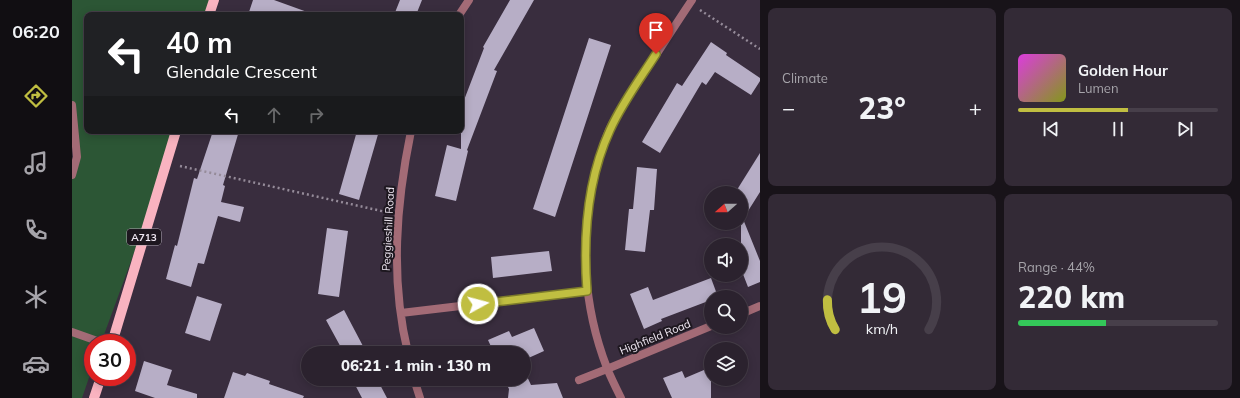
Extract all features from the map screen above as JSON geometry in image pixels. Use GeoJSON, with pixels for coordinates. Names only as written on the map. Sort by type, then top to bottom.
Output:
{"type":"FeatureCollection","features":[{"type":"Feature","properties":{"kind":"main road"},"geometry":{"type":"LineString","coordinates":[[210,12],[214,0]]}},
{"type":"Feature","properties":{"kind":"main road","name":"A713"},"geometry":{"type":"LineString","coordinates":[[115,334],[175,134]]}},
{"type":"Feature","properties":{"kind":"main road"},"geometry":{"type":"LineString","coordinates":[[94,398],[98,386]]}},
{"type":"Feature","properties":{"kind":"street"},"geometry":{"type":"LineString","coordinates":[[461,12],[469,0]]}},
{"type":"Feature","properties":{"kind":"street"},"geometry":{"type":"LineString","coordinates":[[621,398],[607,369],[600,347],[592,319],[587,291],[585,240],[591,189],[603,147],[616,117],[691,2]]}},
{"type":"Feature","properties":{"kind":"street"},"geometry":{"type":"LineString","coordinates":[[72,105],[77,157],[72,175]]}},
{"type":"Feature","properties":{"kind":"street","name":"Peggieshill Road"},"geometry":{"type":"LineString","coordinates":[[407,346],[401,313],[396,248],[404,164],[410,134]]}},
{"type":"Feature","properties":{"kind":"street"},"geometry":{"type":"LineString","coordinates":[[401,313],[587,291]]}},
{"type":"Feature","properties":{"kind":"street"},"geometry":{"type":"LineString","coordinates":[[748,311],[760,306]]}},
{"type":"Feature","properties":{"kind":"street","name":"Highfield Road"},"geometry":{"type":"LineString","coordinates":[[580,380],[704,329]]}},
{"type":"Feature","properties":{"kind":"street"},"geometry":{"type":"LineString","coordinates":[[72,332],[84,336]]}},
{"type":"Feature","properties":{"kind":"street"},"geometry":{"type":"LineString","coordinates":[[416,386],[420,398]]}},
{"type":"Feature","properties":{"kind":"path"},"geometry":{"type":"LineString","coordinates":[[691,2],[760,49]]}},
{"type":"Feature","properties":{"kind":"path"},"geometry":{"type":"LineString","coordinates":[[167,163],[398,215]]}},
{"type":"Feature","properties":{"kind":"green space"},"geometry":{"type":"Polygon","coordinates":[[[72,0],[214,0],[210,12],[84,12],[84,134],[175,134],[167,163],[104,334],[84,334],[84,386],[86,386],[82,398],[72,398],[72,175],[77,157],[72,128],[72,0]]]}},
{"type":"Feature","properties":{"kind":"building"},"geometry":{"type":"Polygon","coordinates":[[[253,0],[274,0],[307,12],[249,12],[253,0]]]}},
{"type":"Feature","properties":{"kind":"building"},"geometry":{"type":"Polygon","coordinates":[[[400,0],[422,0],[417,12],[395,12],[400,0]]]}},
{"type":"Feature","properties":{"kind":"building"},"geometry":{"type":"Polygon","coordinates":[[[510,0],[534,0],[494,70],[497,71],[467,150],[456,201],[435,196],[447,145],[461,149],[461,134],[464,134],[464,100],[484,48],[483,47],[510,0]]]}},
{"type":"Feature","properties":{"kind":"building"},"geometry":{"type":"Polygon","coordinates":[[[589,38],[611,45],[555,217],[533,209],[589,38]]]}},
{"type":"Feature","properties":{"kind":"building"},"geometry":{"type":"Polygon","coordinates":[[[711,42],[727,53],[726,55],[760,78],[760,81],[751,95],[715,72],[706,85],[702,82],[660,153],[642,142],[677,83],[682,86],[711,42]]]}},
{"type":"Feature","properties":{"kind":"building"},"geometry":{"type":"Polygon","coordinates":[[[212,134],[238,134],[223,185],[225,186],[221,202],[244,207],[240,222],[218,216],[204,264],[198,263],[191,287],[166,279],[175,245],[177,246],[194,178],[197,179],[212,134]]]}},
{"type":"Feature","properties":{"kind":"building"},"geometry":{"type":"Polygon","coordinates":[[[356,134],[378,134],[359,200],[339,194],[356,134]]]}},
{"type":"Feature","properties":{"kind":"building"},"geometry":{"type":"Polygon","coordinates":[[[760,153],[760,192],[748,211],[748,186],[739,186],[760,153]]]}},
{"type":"Feature","properties":{"kind":"building"},"geometry":{"type":"Polygon","coordinates":[[[637,167],[657,169],[654,210],[650,210],[645,252],[625,250],[629,209],[633,209],[637,167]]]}},
{"type":"Feature","properties":{"kind":"building"},"geometry":{"type":"Polygon","coordinates":[[[327,228],[348,231],[339,297],[318,294],[327,228]]]}},
{"type":"Feature","properties":{"kind":"building"},"geometry":{"type":"Polygon","coordinates":[[[741,230],[747,230],[760,261],[760,282],[748,287],[746,282],[748,282],[748,238],[741,238],[741,230]]]}},
{"type":"Feature","properties":{"kind":"building"},"geometry":{"type":"Polygon","coordinates":[[[549,251],[552,271],[493,278],[491,257],[549,251]]]}},
{"type":"Feature","properties":{"kind":"building"},"geometry":{"type":"Polygon","coordinates":[[[704,281],[704,282],[712,282],[715,290],[704,290],[704,303],[661,319],[662,321],[644,329],[630,294],[648,287],[653,300],[704,281]]]}},
{"type":"Feature","properties":{"kind":"building"},"geometry":{"type":"Polygon","coordinates":[[[197,296],[222,304],[210,341],[185,333],[197,296]]]}},
{"type":"Feature","properties":{"kind":"building"},"geometry":{"type":"Polygon","coordinates":[[[344,310],[363,346],[340,346],[326,320],[344,310]]]}},
{"type":"Feature","properties":{"kind":"building"},"geometry":{"type":"Polygon","coordinates":[[[534,328],[544,351],[531,357],[531,346],[491,346],[488,340],[509,331],[512,337],[534,328]]]}},
{"type":"Feature","properties":{"kind":"building"},"geometry":{"type":"Polygon","coordinates":[[[144,361],[172,370],[167,385],[197,394],[197,398],[155,398],[135,391],[144,361]]]}},
{"type":"Feature","properties":{"kind":"building"},"geometry":{"type":"Polygon","coordinates":[[[704,370],[704,386],[711,386],[711,398],[672,398],[663,378],[682,371],[685,378],[704,370]]]}},
{"type":"Feature","properties":{"kind":"building"},"geometry":{"type":"Polygon","coordinates":[[[233,372],[245,376],[247,373],[270,381],[269,384],[304,396],[303,398],[224,398],[233,372]]]}},
{"type":"Feature","properties":{"kind":"building"},"geometry":{"type":"Polygon","coordinates":[[[557,383],[563,398],[508,398],[509,389],[508,386],[531,386],[557,383]]]}},
{"type":"Feature","properties":{"kind":"building"},"geometry":{"type":"Polygon","coordinates":[[[356,386],[381,386],[387,398],[362,398],[356,386]]]}},
{"type":"Feature","properties":{"kind":"route"},"geometry":{"type":"LineString","coordinates":[[478,304],[587,291],[585,265],[587,214],[591,189],[603,147],[609,130],[616,117],[656,54]]}}]}
